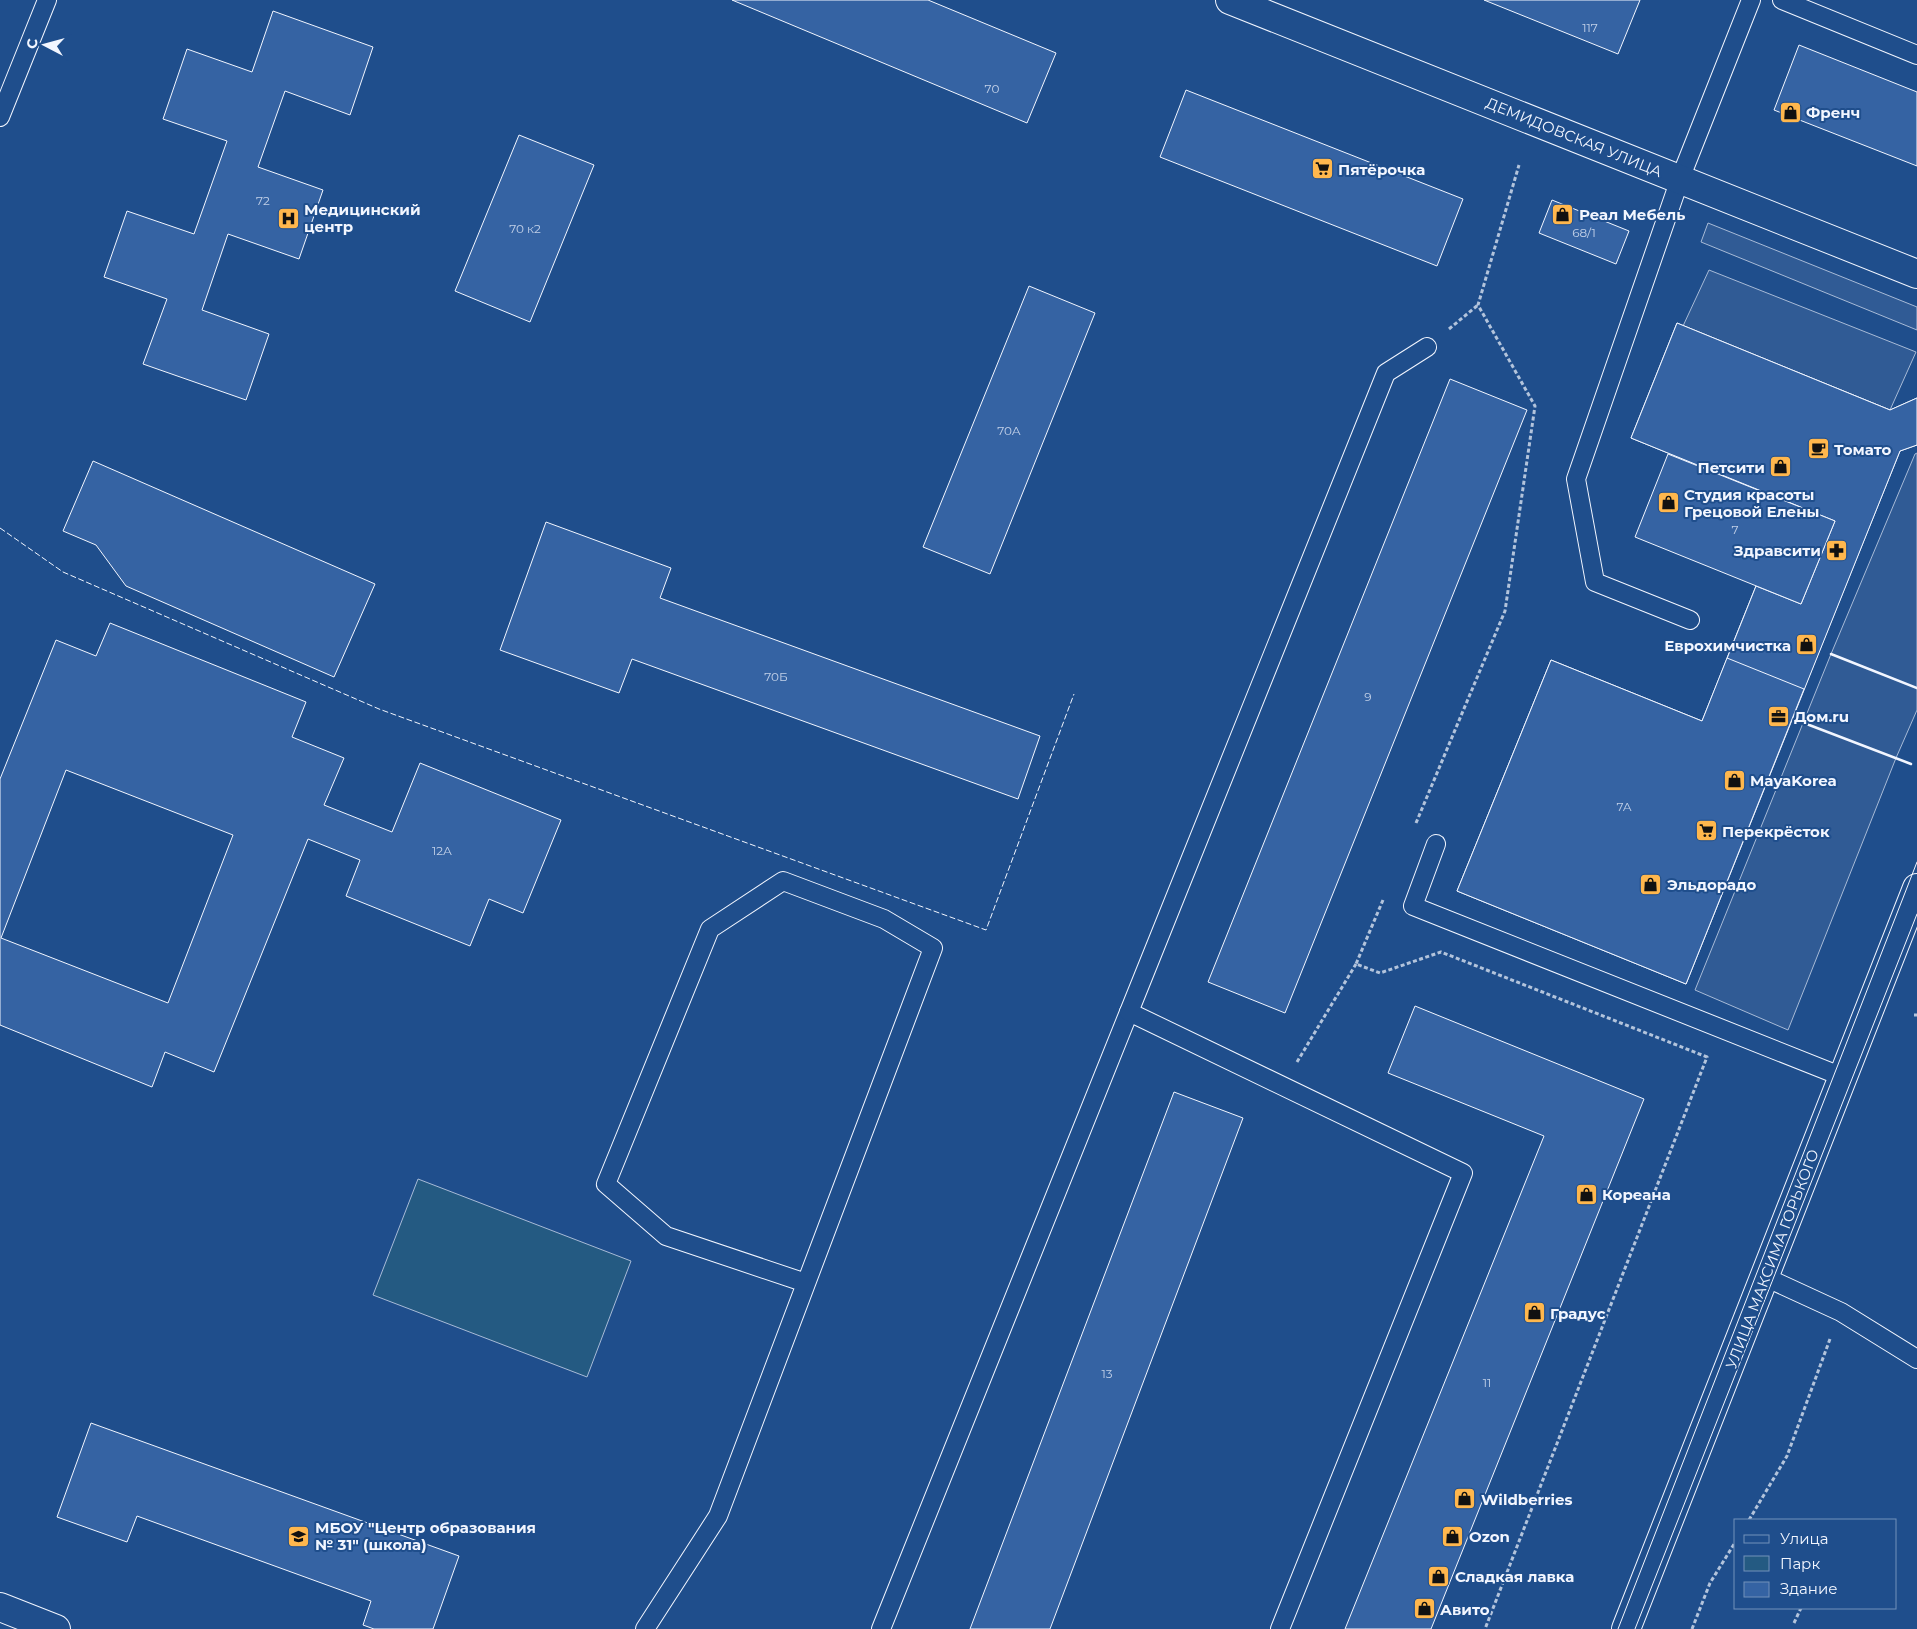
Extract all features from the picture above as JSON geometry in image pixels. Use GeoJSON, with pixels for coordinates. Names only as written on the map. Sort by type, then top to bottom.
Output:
{"type":"FeatureCollection","features":[{"type":"Feature","properties":{"kind":"street","name":"ДЕМИДОВСКАЯ УЛИЦА"},"geometry":{"type":"LineString","coordinates":[[1230,0],[1917,274]]}},
{"type":"Feature","properties":{"kind":"street","name":"УЛИЦА МАКСИМА ГОРЬКОГО"},"geometry":{"type":"LineString","coordinates":[[1626,1629],[1766,1277],[1917,888]]}},
{"type":"Feature","properties":{"kind":"street"},"geometry":{"type":"LineString","coordinates":[[0,1608],[56,1629]]}},
{"type":"Feature","properties":{"kind":"lane"},"geometry":{"type":"LineString","coordinates":[[0,116],[47,0]]}},
{"type":"Feature","properties":{"kind":"lane"},"geometry":{"type":"LineString","coordinates":[[1690,620],[1595,582],[1576,479],[1680,179],[1751,0]]}},
{"type":"Feature","properties":{"kind":"lane"},"geometry":{"type":"LineString","coordinates":[[1782,0],[1917,55]]}},
{"type":"Feature","properties":{"kind":"lane"},"geometry":{"type":"LineString","coordinates":[[881,1629],[1386,373],[1427,347]]}},
{"type":"Feature","properties":{"kind":"lane"},"geometry":{"type":"LineString","coordinates":[[1436,844],[1413,906],[1843,1077]]}},
{"type":"Feature","properties":{"kind":"lane"},"geometry":{"type":"LineString","coordinates":[[645,1629],[718,1516],[933,948],[884,919],[783,881],[710,929],[606,1184],[666,1236],[806,1283]]}},
{"type":"Feature","properties":{"kind":"lane"},"geometry":{"type":"LineString","coordinates":[[1129,1012],[1463,1173],[1280,1629]]}},
{"type":"Feature","properties":{"kind":"lane"},"geometry":{"type":"LineString","coordinates":[[1766,1277],[1842,1312],[1917,1358]]}},
{"type":"Feature","properties":{"kind":"path"},"geometry":{"type":"LineString","coordinates":[[1427,347],[1478,305],[1519,165]]}},
{"type":"Feature","properties":{"kind":"path"},"geometry":{"type":"LineString","coordinates":[[1413,828],[1505,611],[1535,406],[1478,305]]}},
{"type":"Feature","properties":{"kind":"path"},"geometry":{"type":"LineString","coordinates":[[1283,1086],[1356,964],[1386,892]]}},
{"type":"Feature","properties":{"kind":"path"},"geometry":{"type":"LineString","coordinates":[[1356,964],[1380,973],[1441,952],[1707,1057],[1485,1629]]}},
{"type":"Feature","properties":{"kind":"path"},"geometry":{"type":"LineString","coordinates":[[1749,1519],[1787,1456],[1827,1345],[1842,1312]]}},
{"type":"Feature","properties":{"kind":"path"},"geometry":{"type":"LineString","coordinates":[[1692,1629],[1710,1583],[1734,1545]]}},
{"type":"Feature","properties":{"kind":"path"},"geometry":{"type":"LineString","coordinates":[[1794,1623],[1801,1609]]}},
{"type":"Feature","properties":{"kind":"green space"},"geometry":{"type":"Polygon","coordinates":[[[418,1179],[631,1261],[587,1377],[373,1295],[418,1179]]]}},
{"type":"Feature","properties":{"kind":"shaded area"},"geometry":{"type":"Polygon","coordinates":[[[1708,223],[1917,307],[1917,330],[1701,242],[1708,223]]]}},
{"type":"Feature","properties":{"kind":"shaded area"},"geometry":{"type":"Polygon","coordinates":[[[1709,270],[1916,352],[1890,410],[1683,326],[1709,270]]]}},
{"type":"Feature","properties":{"kind":"shaded area"},"geometry":{"type":"Polygon","coordinates":[[[1917,453],[1917,710],[1896,758],[1788,1030],[1695,990],[1831,654],[1917,453]]]}},
{"type":"Feature","properties":{"kind":"building"},"geometry":{"type":"Polygon","coordinates":[[[732,0],[928,0],[1056,53],[1027,123],[732,0]]]}},
{"type":"Feature","properties":{"kind":"building"},"geometry":{"type":"Polygon","coordinates":[[[1484,0],[1640,0],[1618,54],[1484,0]]]}},
{"type":"Feature","properties":{"kind":"building"},"geometry":{"type":"Polygon","coordinates":[[[273,11],[373,47],[350,115],[285,91],[258,167],[323,190],[299,259],[228,234],[202,310],[269,334],[246,400],[143,364],[167,299],[104,277],[127,211],[194,234],[227,141],[163,119],[187,49],[252,72],[273,11]]]}},
{"type":"Feature","properties":{"kind":"building"},"geometry":{"type":"Polygon","coordinates":[[[1799,45],[1917,92],[1917,166],[1774,110],[1799,45]]]}},
{"type":"Feature","properties":{"kind":"building"},"geometry":{"type":"Polygon","coordinates":[[[1186,90],[1463,199],[1437,266],[1160,157],[1186,90]]]}},
{"type":"Feature","properties":{"kind":"building"},"geometry":{"type":"Polygon","coordinates":[[[519,135],[594,165],[530,322],[455,291],[519,135]]]}},
{"type":"Feature","properties":{"kind":"building"},"geometry":{"type":"Polygon","coordinates":[[[1552,200],[1629,231],[1616,264],[1539,233],[1552,200]]]}},
{"type":"Feature","properties":{"kind":"building"},"geometry":{"type":"Polygon","coordinates":[[[1029,286],[1095,313],[990,574],[923,547],[1029,286]]]}},
{"type":"Feature","properties":{"kind":"building"},"geometry":{"type":"Polygon","coordinates":[[[1677,323],[1890,410],[1917,398],[1917,445],[1900,451],[1804,689],[1727,658],[1756,586],[1801,604],[1835,521],[1631,438],[1677,323]]]}},
{"type":"Feature","properties":{"kind":"building"},"geometry":{"type":"Polygon","coordinates":[[[1677,323],[1890,410],[1917,398],[1917,445],[1900,451],[1686,984],[1457,891],[1551,660],[1702,721],[1756,586],[1801,604],[1835,521],[1631,438],[1677,323]]]}},
{"type":"Feature","properties":{"kind":"building"},"geometry":{"type":"Polygon","coordinates":[[[1450,379],[1527,410],[1285,1013],[1208,982],[1450,379]]]}},
{"type":"Feature","properties":{"kind":"building"},"geometry":{"type":"Polygon","coordinates":[[[1668,454],[1835,521],[1801,604],[1635,537],[1668,454]]]}},
{"type":"Feature","properties":{"kind":"building"},"geometry":{"type":"Polygon","coordinates":[[[93,461],[375,584],[334,677],[126,586],[96,545],[63,531],[93,461]]]}},
{"type":"Feature","properties":{"kind":"building"},"geometry":{"type":"Polygon","coordinates":[[[546,522],[671,568],[660,598],[1040,736],[1018,799],[632,659],[619,693],[500,650],[546,522]]]}},
{"type":"Feature","properties":{"kind":"building"},"geometry":{"type":"Polygon","coordinates":[[[110,623],[306,702],[292,737],[344,758],[324,805],[392,832],[420,763],[561,820],[523,913],[489,899],[470,946],[346,896],[360,860],[308,839],[214,1072],[165,1052],[152,1087],[0,1025],[0,779],[56,640],[96,656],[110,623]],[[66,770],[1,938],[168,1003],[233,835],[66,770]]]}},
{"type":"Feature","properties":{"kind":"building"},"geometry":{"type":"Polygon","coordinates":[[[1727,658],[1804,689],[1686,984],[1457,891],[1551,660],[1702,721],[1727,658]]]}},
{"type":"Feature","properties":{"kind":"building"},"geometry":{"type":"Polygon","coordinates":[[[1415,1006],[1644,1099],[1431,1629],[1345,1629],[1544,1136],[1388,1073],[1415,1006]]]}},
{"type":"Feature","properties":{"kind":"building"},"geometry":{"type":"Polygon","coordinates":[[[1174,1092],[1243,1118],[1050,1629],[970,1629],[1174,1092]]]}},
{"type":"Feature","properties":{"kind":"building"},"geometry":{"type":"Polygon","coordinates":[[[91,1423],[459,1556],[433,1629],[374,1629],[363,1625],[371,1601],[137,1516],[127,1542],[57,1517],[91,1423]]]}},
{"type":"Feature","properties":{"kind":"tram line"},"geometry":{"type":"LineString","coordinates":[[1618,1629],[1917,862]]}},
{"type":"Feature","properties":{"kind":"tram line"},"geometry":{"type":"LineString","coordinates":[[1635,1629],[1917,914]]}},
{"type":"Feature","properties":{"kind":"fence"},"geometry":{"type":"LineString","coordinates":[[0,528],[63,572],[379,709],[986,930],[1074,694]]}},
{"type":"Feature","properties":{"kind":"wall"},"geometry":{"type":"LineString","coordinates":[[1831,654],[1917,688]]}},
{"type":"Feature","properties":{"kind":"wall"},"geometry":{"type":"LineString","coordinates":[[1804,723],[1911,764]]}},
{"type":"Feature","properties":{"kind":"place","name":"Френч"},"geometry":{"type":"Point","coordinates":[1790,112]}},
{"type":"Feature","properties":{"kind":"place","name":"Пятёрочка"},"geometry":{"type":"Point","coordinates":[1322,169]}},
{"type":"Feature","properties":{"kind":"place","name":"Реал Мебель"},"geometry":{"type":"Point","coordinates":[1563,214]}},
{"type":"Feature","properties":{"kind":"place","name":"Медицинский центр"},"geometry":{"type":"Point","coordinates":[288,218]}},
{"type":"Feature","properties":{"kind":"place","name":"Томато"},"geometry":{"type":"Point","coordinates":[1818,449]}},
{"type":"Feature","properties":{"kind":"place","name":"Петсити"},"geometry":{"type":"Point","coordinates":[1781,467]}},
{"type":"Feature","properties":{"kind":"place","name":"Студия красоты Грецовой Елены"},"geometry":{"type":"Point","coordinates":[1668,503]}},
{"type":"Feature","properties":{"kind":"place","name":"Здравсити"},"geometry":{"type":"Point","coordinates":[1837,550]}},
{"type":"Feature","properties":{"kind":"place","name":"Еврохимчистка"},"geometry":{"type":"Point","coordinates":[1807,645]}},
{"type":"Feature","properties":{"kind":"place","name":"Дом.ru"},"geometry":{"type":"Point","coordinates":[1778,716]}},
{"type":"Feature","properties":{"kind":"place","name":"MayaKorea"},"geometry":{"type":"Point","coordinates":[1734,780]}},
{"type":"Feature","properties":{"kind":"place","name":"Перекрёсток"},"geometry":{"type":"Point","coordinates":[1706,831]}},
{"type":"Feature","properties":{"kind":"place","name":"Эльдорадо"},"geometry":{"type":"Point","coordinates":[1651,884]}},
{"type":"Feature","properties":{"kind":"place","name":"Кореана"},"geometry":{"type":"Point","coordinates":[1586,1194]}},
{"type":"Feature","properties":{"kind":"place","name":"Градус"},"geometry":{"type":"Point","coordinates":[1534,1313]}},
{"type":"Feature","properties":{"kind":"place","name":"Wildberries"},"geometry":{"type":"Point","coordinates":[1465,1499]}},
{"type":"Feature","properties":{"kind":"place","name":"МБОУ \"Центр образования № 31\" (школа)"},"geometry":{"type":"Point","coordinates":[299,1536]}},
{"type":"Feature","properties":{"kind":"place","name":"Ozon"},"geometry":{"type":"Point","coordinates":[1453,1536]}},
{"type":"Feature","properties":{"kind":"place","name":"Сладкая лавка"},"geometry":{"type":"Point","coordinates":[1439,1576]}},
{"type":"Feature","properties":{"kind":"place","name":"Авито"},"geometry":{"type":"Point","coordinates":[1424,1609]}}]}
